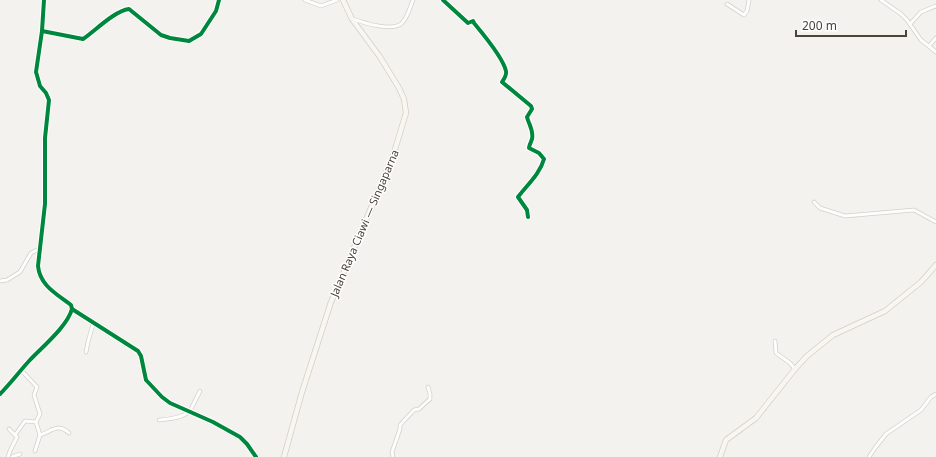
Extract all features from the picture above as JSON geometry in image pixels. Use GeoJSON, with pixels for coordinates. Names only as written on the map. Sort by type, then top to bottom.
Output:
{"type":"FeatureCollection","features":[{"type":"Feature","properties":{"kind":"main road","name":"Jalan Raya Ciawi — Singaparna"},"geometry":{"type":"LineString","coordinates":[[284,457],[302,392],[331,302],[393,156],[406,113],[404,99],[399,88],[352,19],[343,0]]}},
{"type":"Feature","properties":{"kind":"main road"},"geometry":{"type":"LineString","coordinates":[[720,457],[726,440],[756,418],[807,356],[833,335],[885,311],[921,282],[936,265]]}},
{"type":"Feature","properties":{"kind":"street"},"geometry":{"type":"LineString","coordinates":[[44,0],[42,32],[36,72],[40,86],[46,93],[49,100],[45,138],[45,204],[38,266],[42,280],[47,287],[71,305],[72,309],[93,324],[138,351],[141,356],[144,376],[148,383],[162,397],[170,403],[213,422],[240,437],[256,457]]}},
{"type":"Feature","properties":{"kind":"street"},"geometry":{"type":"LineString","coordinates":[[42,32],[82,39],[107,21],[129,9],[161,35],[189,41],[201,34],[216,11],[219,0]]}},
{"type":"Feature","properties":{"kind":"street"},"geometry":{"type":"LineString","coordinates":[[305,0],[321,6],[336,0]]}},
{"type":"Feature","properties":{"kind":"street"},"geometry":{"type":"LineString","coordinates":[[352,19],[370,25],[399,25],[407,16],[413,0]]}},
{"type":"Feature","properties":{"kind":"street"},"geometry":{"type":"LineString","coordinates":[[444,0],[468,23],[473,21],[497,53],[506,70],[502,82],[531,106],[532,109],[527,117],[532,128],[532,140],[528,148],[539,153],[544,159],[542,166],[518,197],[527,210],[528,217]]}},
{"type":"Feature","properties":{"kind":"street"},"geometry":{"type":"LineString","coordinates":[[727,4],[744,15],[747,11],[749,0]]}},
{"type":"Feature","properties":{"kind":"street"},"geometry":{"type":"LineString","coordinates":[[881,0],[901,14],[921,40],[936,52]]}},
{"type":"Feature","properties":{"kind":"street"},"geometry":{"type":"LineString","coordinates":[[910,24],[921,12],[936,6]]}},
{"type":"Feature","properties":{"kind":"street"},"geometry":{"type":"LineString","coordinates":[[929,46],[936,38]]}},
{"type":"Feature","properties":{"kind":"street"},"geometry":{"type":"LineString","coordinates":[[814,202],[820,208],[845,216],[914,210],[936,222]]}},
{"type":"Feature","properties":{"kind":"street"},"geometry":{"type":"LineString","coordinates":[[0,281],[7,280],[20,272],[31,253],[41,248]]}},
{"type":"Feature","properties":{"kind":"street"},"geometry":{"type":"LineString","coordinates":[[0,394],[65,322],[70,316],[72,309]]}},
{"type":"Feature","properties":{"kind":"street"},"geometry":{"type":"LineString","coordinates":[[86,352],[93,324]]}},
{"type":"Feature","properties":{"kind":"street"},"geometry":{"type":"LineString","coordinates":[[775,341],[776,353],[790,363],[795,369]]}},
{"type":"Feature","properties":{"kind":"street"},"geometry":{"type":"LineString","coordinates":[[21,370],[37,387],[34,395],[40,414],[36,422],[40,435],[35,451]]}},
{"type":"Feature","properties":{"kind":"street"},"geometry":{"type":"LineString","coordinates":[[393,457],[392,452],[400,425],[413,411],[419,409],[430,398],[428,387]]}},
{"type":"Feature","properties":{"kind":"street"},"geometry":{"type":"LineString","coordinates":[[159,420],[171,419],[190,411],[200,391]]}},
{"type":"Feature","properties":{"kind":"street"},"geometry":{"type":"LineString","coordinates":[[869,457],[886,434],[925,407],[931,397],[936,394]]}},
{"type":"Feature","properties":{"kind":"street"},"geometry":{"type":"LineString","coordinates":[[15,435],[25,421],[36,422]]}},
{"type":"Feature","properties":{"kind":"street"},"geometry":{"type":"LineString","coordinates":[[40,435],[55,428],[64,429],[69,433]]}},
{"type":"Feature","properties":{"kind":"street"},"geometry":{"type":"LineString","coordinates":[[8,457],[11,448],[17,439],[17,437],[9,429]]}},
{"type":"Feature","properties":{"kind":"street"},"geometry":{"type":"LineString","coordinates":[[12,457],[20,454]]}},
{"type":"Feature","properties":{"kind":"cycle path"},"geometry":{"type":"LineString","coordinates":[[0,394],[65,323],[72,309],[71,305],[50,289],[42,279],[38,266],[45,204],[45,138],[49,100],[46,93],[40,86],[36,72],[42,31],[44,0]]}},
{"type":"Feature","properties":{"kind":"cycle path"},"geometry":{"type":"LineString","coordinates":[[42,31],[83,39],[117,13],[129,9],[161,35],[189,41],[201,34],[216,11],[219,0]]}},
{"type":"Feature","properties":{"kind":"cycle path"},"geometry":{"type":"LineString","coordinates":[[443,0],[468,23],[473,21],[504,65],[506,74],[502,82],[531,106],[532,109],[527,117],[532,133],[529,148],[539,153],[544,159],[536,174],[518,197],[527,210],[528,217]]}},
{"type":"Feature","properties":{"kind":"cycle path"},"geometry":{"type":"LineString","coordinates":[[72,309],[138,351],[141,356],[146,380],[162,397],[170,403],[213,422],[240,437],[256,457]]}}]}
